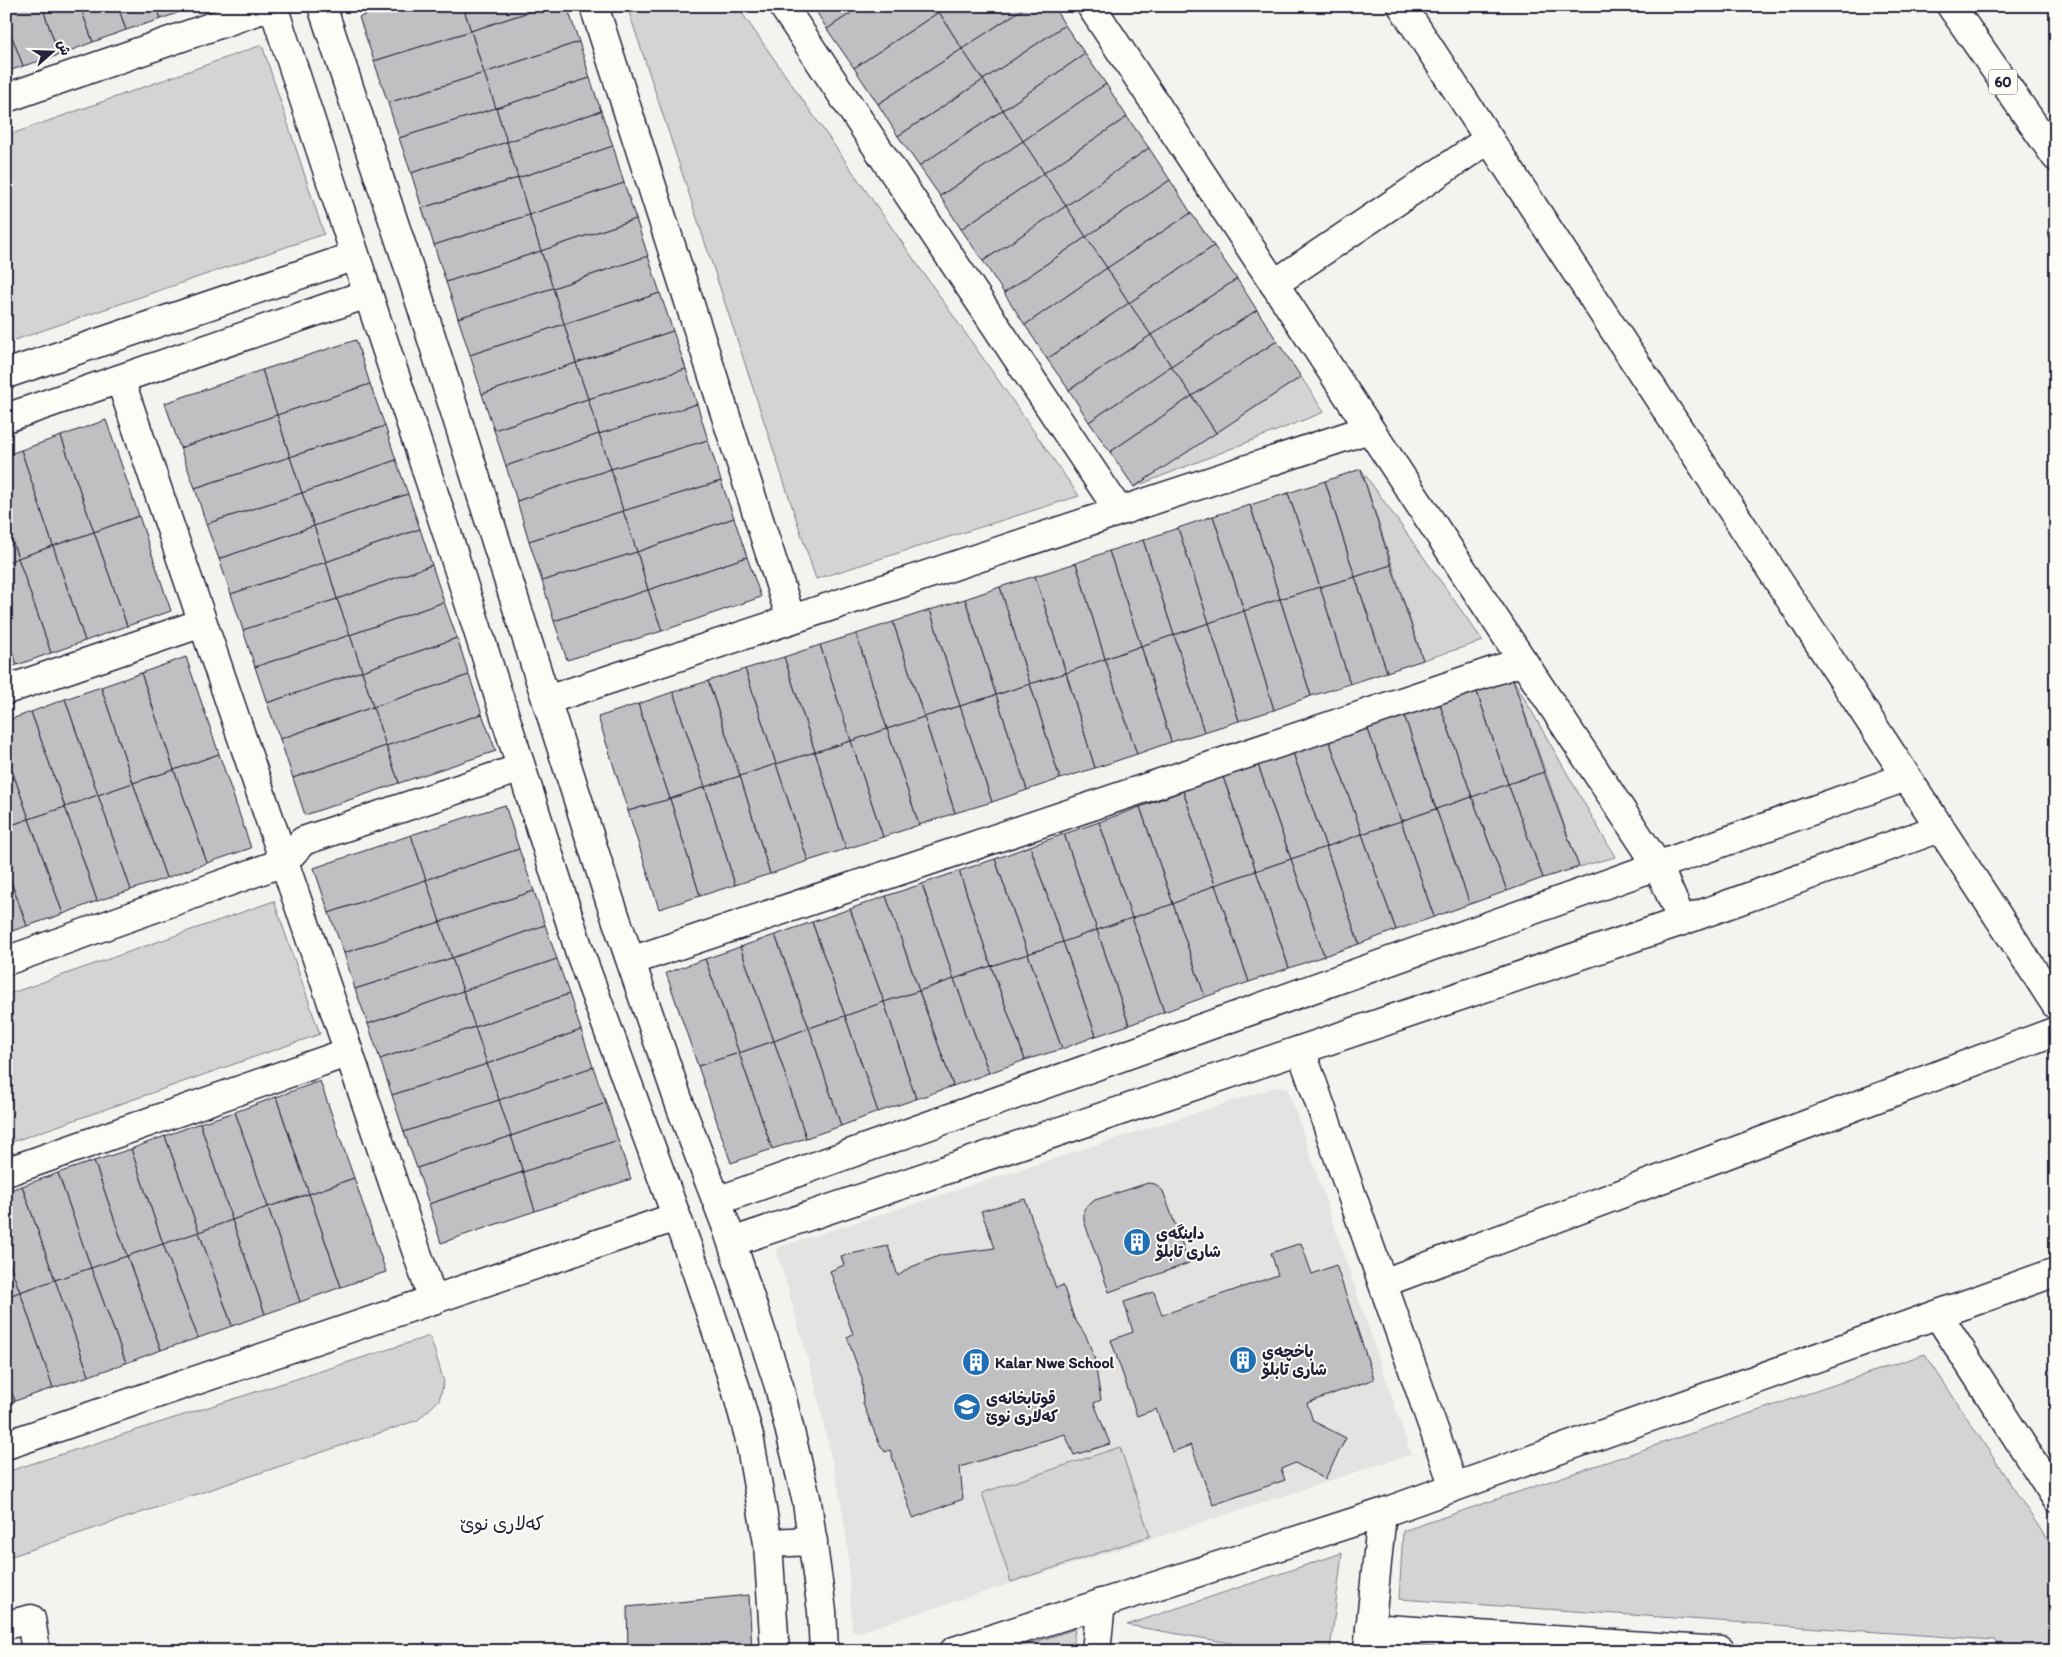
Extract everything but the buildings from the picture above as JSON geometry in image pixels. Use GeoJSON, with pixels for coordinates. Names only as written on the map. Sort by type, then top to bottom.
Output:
{"type":"FeatureCollection","features":[{"type":"Feature","properties":{"kind":"main road"},"geometry":{"type":"LineString","coordinates":[[6,98],[272,6],[581,956],[736,1389],[749,1436],[768,1543],[775,1651]]}},
{"type":"Feature","properties":{"kind":"main road"},"geometry":{"type":"LineString","coordinates":[[322,6],[419,298],[631,960],[681,1108],[732,1242],[779,1386],[794,1442],[814,1541],[822,1611],[824,1651]]}},
{"type":"Feature","properties":{"kind":"main road"},"geometry":{"type":"LineString","coordinates":[[594,6],[791,619]]}},
{"type":"Feature","properties":{"kind":"main road"},"geometry":{"type":"LineString","coordinates":[[782,6],[1119,511]]}},
{"type":"Feature","properties":{"kind":"main road"},"geometry":{"type":"LineString","coordinates":[[1090,6],[1658,866],[1682,921]]}},
{"type":"Feature","properties":{"kind":"main road"},"geometry":{"type":"LineString","coordinates":[[1402,6],[2056,1005]]}},
{"type":"Feature","properties":{"kind":"main road","name":"60"},"geometry":{"type":"LineString","coordinates":[[1951,6],[2056,157]]}},
{"type":"Feature","properties":{"kind":"main road"},"geometry":{"type":"LineString","coordinates":[[1274,284],[1489,139]]}},
{"type":"Feature","properties":{"kind":"main road"},"geometry":{"type":"LineString","coordinates":[[6,374],[354,256]]}},
{"type":"Feature","properties":{"kind":"main road"},"geometry":{"type":"LineString","coordinates":[[6,418],[367,294]]}},
{"type":"Feature","properties":{"kind":"main road"},"geometry":{"type":"LineString","coordinates":[[120,379],[433,1300]]}},
{"type":"Feature","properties":{"kind":"main road"},"geometry":{"type":"LineString","coordinates":[[547,700],[1369,428]]}},
{"type":"Feature","properties":{"kind":"main road"},"geometry":{"type":"LineString","coordinates":[[6,690],[202,622]]}},
{"type":"Feature","properties":{"kind":"main road"},"geometry":{"type":"LineString","coordinates":[[631,960],[1523,661]]}},
{"type":"Feature","properties":{"kind":"main road"},"geometry":{"type":"LineString","coordinates":[[6,961],[284,862],[303,842],[521,768]]}},
{"type":"Feature","properties":{"kind":"main road"},"geometry":{"type":"LineString","coordinates":[[717,1201],[1906,777]]}},
{"type":"Feature","properties":{"kind":"main road"},"geometry":{"type":"LineString","coordinates":[[732,1242],[1682,921],[1940,828]]}},
{"type":"Feature","properties":{"kind":"main road"},"geometry":{"type":"LineString","coordinates":[[1383,1283],[2056,1031]]}},
{"type":"Feature","properties":{"kind":"main road"},"geometry":{"type":"LineString","coordinates":[[1301,1050],[1454,1487]]}},
{"type":"Feature","properties":{"kind":"main road"},"geometry":{"type":"LineString","coordinates":[[6,1172],[349,1052]]}},
{"type":"Feature","properties":{"kind":"main road"},"geometry":{"type":"LineString","coordinates":[[6,1446],[676,1217]]}},
{"type":"Feature","properties":{"kind":"main road"},"geometry":{"type":"LineString","coordinates":[[954,1651],[1382,1513],[2056,1272]]}},
{"type":"Feature","properties":{"kind":"main road"},"geometry":{"type":"LineString","coordinates":[[1938,1315],[2056,1498]]}},
{"type":"Feature","properties":{"kind":"main road"},"geometry":{"type":"LineString","coordinates":[[1382,1513],[1369,1640],[1721,1651]]}},
{"type":"Feature","properties":{"kind":"main road"},"geometry":{"type":"LineString","coordinates":[[768,1543],[814,1541]]}},
{"type":"Feature","properties":{"kind":"main road"},"geometry":{"type":"LineString","coordinates":[[1096,1651],[1101,1603]]}},
{"type":"Feature","properties":{"kind":"main road"},"geometry":{"type":"LineString","coordinates":[[6,1625],[31,1619],[36,1651]]}},
{"type":"Feature","properties":{"kind":"shaded area"},"geometry":{"type":"Polygon","coordinates":[[[627,6],[737,6],[1079,496],[816,579],[627,6]]]}},
{"type":"Feature","properties":{"kind":"shaded area"},"geometry":{"type":"Polygon","coordinates":[[[262,45],[324,234],[6,343],[6,136],[262,45]]]}},
{"type":"Feature","properties":{"kind":"shaded area"},"geometry":{"type":"Polygon","coordinates":[[[1301,377],[1324,412],[1134,487],[1301,377]]]}},
{"type":"Feature","properties":{"kind":"shaded area"},"geometry":{"type":"Polygon","coordinates":[[[1361,469],[1483,641],[1423,660],[1361,469]]]}},
{"type":"Feature","properties":{"kind":"shaded area"},"geometry":{"type":"Polygon","coordinates":[[[1512,677],[1615,857],[1579,867],[1512,677]]]}},
{"type":"Feature","properties":{"kind":"shaded area"},"geometry":{"type":"Polygon","coordinates":[[[274,901],[320,1034],[6,1144],[6,995],[274,901]]]}},
{"type":"Feature","properties":{"kind":"shaded area"},"geometry":{"type":"Polygon","coordinates":[[[1276,1087],[1287,1087],[1290,1095],[1411,1454],[859,1632],[852,1630],[847,1540],[839,1491],[813,1377],[776,1248],[1276,1087]]]}},
{"type":"Feature","properties":{"kind":"shaded area"},"geometry":{"type":"Polygon","coordinates":[[[430,1336],[444,1382],[439,1400],[418,1420],[6,1558],[6,1472],[430,1336]]]}},
{"type":"Feature","properties":{"kind":"shaded area"},"geometry":{"type":"Polygon","coordinates":[[[1925,1354],[2056,1553],[2056,1651],[2001,1651],[1994,1640],[1399,1599],[1403,1531],[1925,1354]]]}},
{"type":"Feature","properties":{"kind":"shaded area"},"geometry":{"type":"Polygon","coordinates":[[[1120,1447],[1150,1536],[1011,1582],[982,1493],[1120,1447]]]}},
{"type":"Feature","properties":{"kind":"shaded area"},"geometry":{"type":"Polygon","coordinates":[[[1342,1553],[1330,1651],[1276,1651],[1127,1625],[1342,1553]]]}},
{"type":"Feature","properties":{"kind":"shaded area"},"geometry":{"type":"Polygon","coordinates":[[[1075,1629],[1072,1651],[1009,1651],[1075,1629]]]}},
{"type":"Feature","properties":{"kind":"place","name":"داینگەی شاری تابلۆ"},"geometry":{"type":"Point","coordinates":[1137,1242]}},
{"type":"Feature","properties":{"kind":"place","name":"باخچەی شاری تابلۆ"},"geometry":{"type":"Point","coordinates":[1243,1360]}},
{"type":"Feature","properties":{"kind":"place","name":"Kalar Nwe School"},"geometry":{"type":"Point","coordinates":[976,1362]}},
{"type":"Feature","properties":{"kind":"place","name":"قوتابخانەی کەلاری نوێ"},"geometry":{"type":"Point","coordinates":[967,1407]}},
{"type":"Feature","properties":{"kind":"district","name":"کەلاری نوێ"},"geometry":{"type":"Point","coordinates":[502,1523]}}]}
